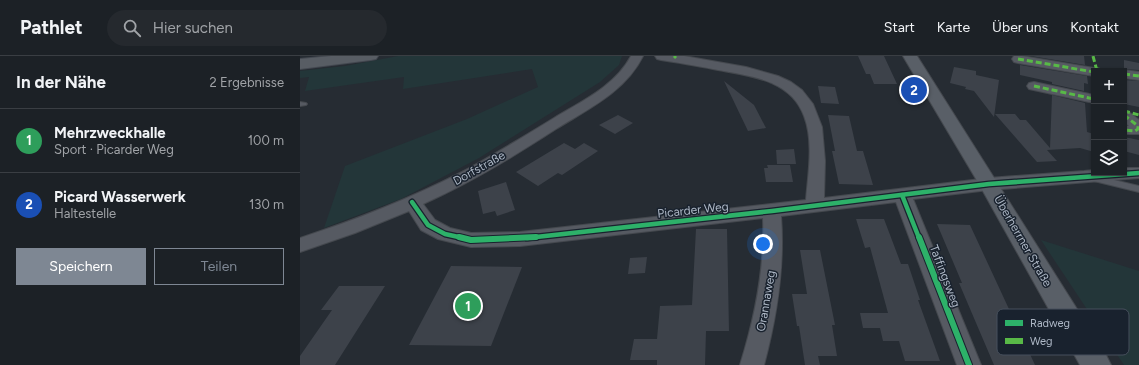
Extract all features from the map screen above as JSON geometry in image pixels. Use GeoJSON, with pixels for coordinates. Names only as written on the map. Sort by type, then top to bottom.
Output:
{"type":"FeatureCollection","features":[{"type":"Feature","properties":{"kind":"main road"},"geometry":{"type":"LineString","coordinates":[[300,64],[371,56]]}},
{"type":"Feature","properties":{"kind":"main road","name":"Überherrner Straße"},"geometry":{"type":"LineString","coordinates":[[910,56],[989,184],[1063,309]]}},
{"type":"Feature","properties":{"kind":"main road","name":"Überherrner Straße"},"geometry":{"type":"LineString","coordinates":[[1090,355],[1096,365]]}},
{"type":"Feature","properties":{"kind":"street","name":"Dorfstraße"},"geometry":{"type":"LineString","coordinates":[[300,245],[360,224],[412,202],[486,166],[605,93],[629,70],[637,56]]}},
{"type":"Feature","properties":{"kind":"street"},"geometry":{"type":"LineString","coordinates":[[661,56],[747,71],[766,76],[791,87],[808,106],[812,117],[816,162],[815,205]]}},
{"type":"Feature","properties":{"kind":"street"},"geometry":{"type":"LineString","coordinates":[[1093,56],[1098,68]]}},
{"type":"Feature","properties":{"kind":"street"},"geometry":{"type":"LineString","coordinates":[[1018,59],[1091,70]]}},
{"type":"Feature","properties":{"kind":"street"},"geometry":{"type":"LineString","coordinates":[[1127,74],[1139,76]]}},
{"type":"Feature","properties":{"kind":"street"},"geometry":{"type":"LineString","coordinates":[[1034,86],[1091,98]]}},
{"type":"Feature","properties":{"kind":"street"},"geometry":{"type":"LineString","coordinates":[[1127,112],[1139,114]]}},
{"type":"Feature","properties":{"kind":"street"},"geometry":{"type":"LineString","coordinates":[[1127,117],[1138,126],[1138,128],[1135,131],[1127,130]]}},
{"type":"Feature","properties":{"kind":"street","name":"Picarder Weg"},"geometry":{"type":"LineString","coordinates":[[412,202],[428,225],[445,234],[471,240],[520,239],[772,211],[989,184],[1084,176],[1139,174]]}},
{"type":"Feature","properties":{"kind":"street","name":"Taffingsweg"},"geometry":{"type":"LineString","coordinates":[[902,195],[969,365]]}},
{"type":"Feature","properties":{"kind":"street","name":"Orannaweg"},"geometry":{"type":"LineString","coordinates":[[752,365],[772,277],[772,211]]}},
{"type":"Feature","properties":{"kind":"lane"},"geometry":{"type":"LineString","coordinates":[[1084,176],[1139,189]]}},
{"type":"Feature","properties":{"kind":"shaded area"},"geometry":{"type":"Polygon","coordinates":[[[398,56],[622,56],[619,65],[600,82],[479,158],[401,199],[324,228],[345,166],[467,119],[538,87],[532,69],[403,89],[404,77],[305,91],[309,77],[300,78],[300,71],[345,66],[398,56]]]}},
{"type":"Feature","properties":{"kind":"shaded area"},"geometry":{"type":"Polygon","coordinates":[[[1041,240],[1139,271],[1139,365],[1124,365],[1117,355],[1129,355],[1129,309],[1087,309],[1041,240]]]}},
{"type":"Feature","properties":{"kind":"building"},"geometry":{"type":"Polygon","coordinates":[[[858,56],[884,56],[897,84],[874,84],[870,74],[866,74],[858,56]]]}},
{"type":"Feature","properties":{"kind":"building"},"geometry":{"type":"Polygon","coordinates":[[[1031,56],[1084,56],[1085,65],[1031,56]]]}},
{"type":"Feature","properties":{"kind":"building"},"geometry":{"type":"Polygon","coordinates":[[[1124,60],[1139,63],[1139,70],[1124,68],[1124,60]]]}},
{"type":"Feature","properties":{"kind":"building"},"geometry":{"type":"Polygon","coordinates":[[[1020,65],[1087,76],[1088,84],[1084,83],[1084,91],[1052,84],[1052,82],[1020,75],[1020,65]]]}},
{"type":"Feature","properties":{"kind":"building"},"geometry":{"type":"Polygon","coordinates":[[[954,67],[976,71],[976,75],[999,80],[994,117],[974,91],[965,89],[966,87],[950,83],[954,67]]]}},
{"type":"Feature","properties":{"kind":"building"},"geometry":{"type":"Polygon","coordinates":[[[1127,80],[1139,81],[1139,107],[1127,105],[1127,80]]]}},
{"type":"Feature","properties":{"kind":"building"},"geometry":{"type":"Polygon","coordinates":[[[724,81],[754,105],[766,128],[748,131],[724,81]]]}},
{"type":"Feature","properties":{"kind":"building"},"geometry":{"type":"Polygon","coordinates":[[[818,86],[835,87],[839,104],[821,103],[818,86]]]}},
{"type":"Feature","properties":{"kind":"building"},"geometry":{"type":"Polygon","coordinates":[[[1052,95],[1085,103],[1087,132],[1091,133],[1091,151],[1080,148],[1047,150],[1057,161],[1037,162],[995,114],[1015,114],[1020,120],[1026,120],[1050,148],[1052,95]]]}},
{"type":"Feature","properties":{"kind":"building"},"geometry":{"type":"Polygon","coordinates":[[[618,115],[633,123],[615,134],[599,125],[618,115]]]}},
{"type":"Feature","properties":{"kind":"building"},"geometry":{"type":"Polygon","coordinates":[[[828,115],[849,116],[857,151],[863,151],[873,185],[839,184],[832,151],[835,151],[828,115]]]}},
{"type":"Feature","properties":{"kind":"building"},"geometry":{"type":"Polygon","coordinates":[[[1127,138],[1139,140],[1139,155],[1127,152],[1127,138]]]}},
{"type":"Feature","properties":{"kind":"building"},"geometry":{"type":"Polygon","coordinates":[[[564,143],[575,149],[584,143],[598,151],[562,175],[558,173],[538,186],[516,172],[564,143]]]}},
{"type":"Feature","properties":{"kind":"building"},"geometry":{"type":"Polygon","coordinates":[[[794,149],[796,164],[777,164],[776,150],[794,149]]]}},
{"type":"Feature","properties":{"kind":"building"},"geometry":{"type":"Polygon","coordinates":[[[767,165],[790,165],[793,182],[766,182],[764,168],[768,168],[767,165]]]}},
{"type":"Feature","properties":{"kind":"building"},"geometry":{"type":"Polygon","coordinates":[[[506,182],[515,210],[497,216],[495,211],[483,214],[478,191],[506,182]]]}},
{"type":"Feature","properties":{"kind":"building"},"geometry":{"type":"Polygon","coordinates":[[[856,219],[884,219],[901,264],[908,264],[920,300],[918,300],[940,361],[905,361],[899,341],[883,341],[880,328],[863,328],[860,313],[888,313],[870,247],[865,248],[856,219]]]}},
{"type":"Feature","properties":{"kind":"building"},"geometry":{"type":"Polygon","coordinates":[[[937,224],[970,225],[1009,309],[997,309],[997,355],[1030,355],[1035,365],[994,365],[959,283],[962,283],[937,224]]]}},
{"type":"Feature","properties":{"kind":"building"},"geometry":{"type":"Polygon","coordinates":[[[696,229],[727,229],[729,331],[706,331],[705,365],[657,365],[657,360],[630,360],[634,339],[657,339],[660,306],[692,305],[696,229]]]}},
{"type":"Feature","properties":{"kind":"building"},"geometry":{"type":"Polygon","coordinates":[[[800,250],[820,250],[835,325],[832,325],[837,356],[818,356],[820,365],[805,365],[799,326],[797,326],[792,294],[807,294],[800,250]]]}},
{"type":"Feature","properties":{"kind":"building"},"geometry":{"type":"Polygon","coordinates":[[[647,257],[645,273],[628,274],[630,258],[647,257]]]}},
{"type":"Feature","properties":{"kind":"building"},"geometry":{"type":"Polygon","coordinates":[[[451,266],[522,267],[491,346],[409,345],[451,266]]]}},
{"type":"Feature","properties":{"kind":"building"},"geometry":{"type":"Polygon","coordinates":[[[339,286],[385,286],[335,365],[300,365],[300,356],[332,310],[321,310],[339,286]]]}},
{"type":"Feature","properties":{"kind":"marked path"},"geometry":{"type":"LineString","coordinates":[[1093,56],[1096,68]]}},
{"type":"Feature","properties":{"kind":"marked path"},"geometry":{"type":"LineString","coordinates":[[1018,59],[1091,71]]}},
{"type":"Feature","properties":{"kind":"marked path"},"geometry":{"type":"LineString","coordinates":[[1127,74],[1139,76]]}},
{"type":"Feature","properties":{"kind":"marked path"},"geometry":{"type":"LineString","coordinates":[[1034,86],[1091,98]]}},
{"type":"Feature","properties":{"kind":"marked path"},"geometry":{"type":"LineString","coordinates":[[1127,112],[1139,115]]}},
{"type":"Feature","properties":{"kind":"marked path"},"geometry":{"type":"LineString","coordinates":[[1127,117],[1138,126],[1138,129],[1135,131],[1127,130]]}},
{"type":"Feature","properties":{"kind":"cycle path"},"geometry":{"type":"LineString","coordinates":[[412,202],[428,225],[445,234],[471,240],[520,239],[772,211],[989,184],[1139,173]]}},
{"type":"Feature","properties":{"kind":"cycle path"},"geometry":{"type":"LineString","coordinates":[[902,195],[969,365]]}},
{"type":"Feature","properties":{"kind":"place","name":"Picard Wasserwerk"},"geometry":{"type":"Point","coordinates":[914,90]}},
{"type":"Feature","properties":{"kind":"place","name":"Mehrzweckhalle"},"geometry":{"type":"Point","coordinates":[468,306]}}]}
